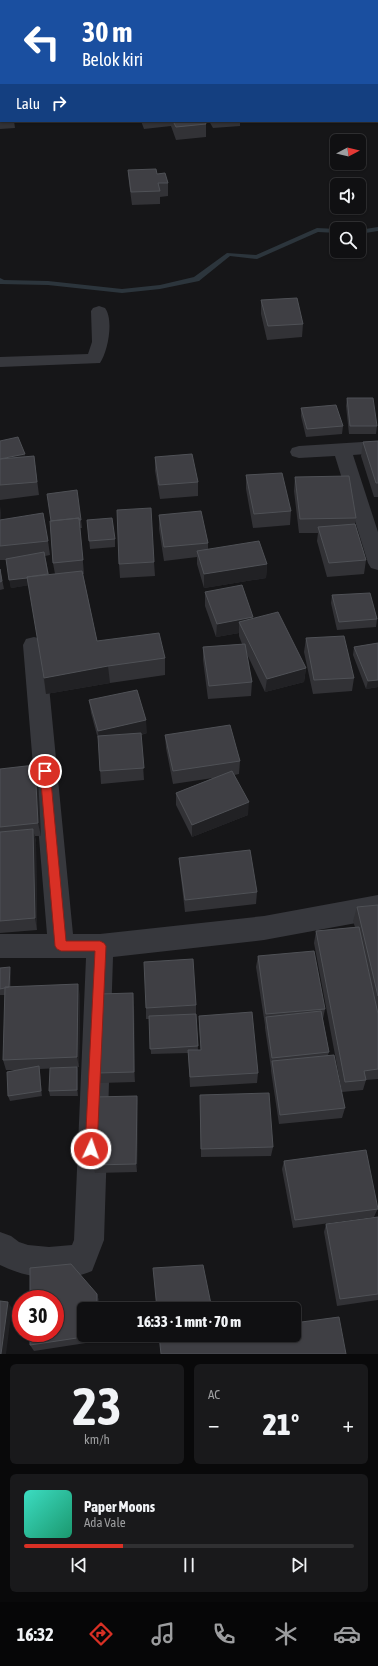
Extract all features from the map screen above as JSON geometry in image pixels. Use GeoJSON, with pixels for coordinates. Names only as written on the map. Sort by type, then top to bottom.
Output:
{"type":"FeatureCollection","features":[{"type":"Feature","properties":{"kind":"street"},"geometry":{"type":"LineString","coordinates":[[0,362],[94,359],[98,354],[100,345],[99,310]]}},
{"type":"Feature","properties":{"kind":"street"},"geometry":{"type":"LineString","coordinates":[[299,452],[378,447]]}},
{"type":"Feature","properties":{"kind":"street"},"geometry":{"type":"LineString","coordinates":[[342,449],[378,563]]}},
{"type":"Feature","properties":{"kind":"street"},"geometry":{"type":"LineString","coordinates":[[34,645],[61,946]]}},
{"type":"Feature","properties":{"kind":"street"},"geometry":{"type":"LineString","coordinates":[[0,946],[100,946],[264,928],[378,907]]}},
{"type":"Feature","properties":{"kind":"street"},"geometry":{"type":"LineString","coordinates":[[0,1247],[16,1259],[58,1262],[80,1260],[89,1240],[100,946]]}},
{"type":"Feature","properties":{"kind":"building"},"geometry":{"type":"Polygon","coordinates":[[[174,122],[205,122],[206,124],[176,127],[174,122]]]}},
{"type":"Feature","properties":{"kind":"building"},"geometry":{"type":"Polygon","coordinates":[[[156,169],[157,174],[165,173],[168,183],[158,183],[160,191],[131,192],[128,170],[156,169]]]}},
{"type":"Feature","properties":{"kind":"building"},"geometry":{"type":"Polygon","coordinates":[[[297,298],[303,324],[268,326],[261,300],[297,298]]]}},
{"type":"Feature","properties":{"kind":"building"},"geometry":{"type":"Polygon","coordinates":[[[347,398],[373,398],[377,426],[350,426],[347,398]]]}},
{"type":"Feature","properties":{"kind":"building"},"geometry":{"type":"Polygon","coordinates":[[[336,405],[343,426],[307,429],[301,408],[336,405]]]}},
{"type":"Feature","properties":{"kind":"building"},"geometry":{"type":"Polygon","coordinates":[[[18,437],[25,454],[0,459],[0,441],[18,437]]]}},
{"type":"Feature","properties":{"kind":"building"},"geometry":{"type":"Polygon","coordinates":[[[378,441],[378,483],[376,483],[363,442],[378,441]]]}},
{"type":"Feature","properties":{"kind":"building"},"geometry":{"type":"Polygon","coordinates":[[[192,454],[198,482],[159,485],[155,457],[192,454]]]}},
{"type":"Feature","properties":{"kind":"building"},"geometry":{"type":"Polygon","coordinates":[[[34,456],[37,482],[0,485],[0,459],[34,456]]]}},
{"type":"Feature","properties":{"kind":"building"},"geometry":{"type":"Polygon","coordinates":[[[282,473],[291,511],[254,514],[246,475],[282,473]]]}},
{"type":"Feature","properties":{"kind":"building"},"geometry":{"type":"Polygon","coordinates":[[[349,476],[356,518],[300,519],[295,477],[349,476]]]}},
{"type":"Feature","properties":{"kind":"building"},"geometry":{"type":"Polygon","coordinates":[[[77,490],[81,520],[79,520],[79,518],[51,521],[47,494],[77,490]]]}},
{"type":"Feature","properties":{"kind":"building"},"geometry":{"type":"Polygon","coordinates":[[[151,508],[154,562],[119,564],[117,510],[151,508]]]}},
{"type":"Feature","properties":{"kind":"building"},"geometry":{"type":"Polygon","coordinates":[[[201,511],[208,543],[164,547],[159,515],[201,511]]]}},
{"type":"Feature","properties":{"kind":"building"},"geometry":{"type":"Polygon","coordinates":[[[43,513],[48,541],[0,546],[0,520],[43,513]]]}},
{"type":"Feature","properties":{"kind":"building"},"geometry":{"type":"Polygon","coordinates":[[[79,518],[83,560],[53,563],[50,521],[79,518]]]}},
{"type":"Feature","properties":{"kind":"building"},"geometry":{"type":"Polygon","coordinates":[[[112,518],[115,539],[89,541],[87,520],[112,518]]]}},
{"type":"Feature","properties":{"kind":"building"},"geometry":{"type":"Polygon","coordinates":[[[355,524],[366,560],[329,563],[318,527],[355,524]]]}},
{"type":"Feature","properties":{"kind":"building"},"geometry":{"type":"Polygon","coordinates":[[[259,541],[267,564],[204,574],[197,551],[259,541]]]}},
{"type":"Feature","properties":{"kind":"building"},"geometry":{"type":"Polygon","coordinates":[[[44,552],[48,574],[9,580],[6,559],[44,552]]]}},
{"type":"Feature","properties":{"kind":"building"},"geometry":{"type":"Polygon","coordinates":[[[0,569],[2,581],[0,582],[0,569]]]}},
{"type":"Feature","properties":{"kind":"building"},"geometry":{"type":"Polygon","coordinates":[[[82,571],[97,641],[159,633],[165,658],[108,666],[44,678],[27,577],[82,571]]]}},
{"type":"Feature","properties":{"kind":"building"},"geometry":{"type":"Polygon","coordinates":[[[242,585],[253,617],[217,624],[205,592],[242,585]]]}},
{"type":"Feature","properties":{"kind":"building"},"geometry":{"type":"Polygon","coordinates":[[[370,593],[377,619],[339,622],[332,595],[370,593]]]}},
{"type":"Feature","properties":{"kind":"building"},"geometry":{"type":"Polygon","coordinates":[[[278,612],[306,668],[267,679],[239,622],[278,612]]]}},
{"type":"Feature","properties":{"kind":"building"},"geometry":{"type":"Polygon","coordinates":[[[344,636],[354,678],[314,680],[306,638],[344,636]]]}},
{"type":"Feature","properties":{"kind":"building"},"geometry":{"type":"Polygon","coordinates":[[[378,643],[378,680],[368,681],[354,647],[378,643]]]}},
{"type":"Feature","properties":{"kind":"building"},"geometry":{"type":"Polygon","coordinates":[[[245,644],[252,682],[209,686],[203,647],[245,644]]]}},
{"type":"Feature","properties":{"kind":"building"},"geometry":{"type":"Polygon","coordinates":[[[137,690],[146,720],[98,731],[89,700],[137,690]]]}},
{"type":"Feature","properties":{"kind":"building"},"geometry":{"type":"Polygon","coordinates":[[[230,725],[240,761],[173,771],[165,735],[230,725]]]}},
{"type":"Feature","properties":{"kind":"building"},"geometry":{"type":"Polygon","coordinates":[[[141,733],[144,768],[100,771],[98,736],[141,733]]]}},
{"type":"Feature","properties":{"kind":"building"},"geometry":{"type":"Polygon","coordinates":[[[35,765],[38,823],[0,827],[0,769],[35,765]]]}},
{"type":"Feature","properties":{"kind":"building"},"geometry":{"type":"Polygon","coordinates":[[[232,771],[249,802],[192,825],[176,793],[232,771]]]}},
{"type":"Feature","properties":{"kind":"building"},"geometry":{"type":"Polygon","coordinates":[[[33,829],[35,918],[0,921],[0,832],[33,829]]]}},
{"type":"Feature","properties":{"kind":"building"},"geometry":{"type":"Polygon","coordinates":[[[250,850],[257,892],[185,900],[179,858],[250,850]]]}},
{"type":"Feature","properties":{"kind":"building"},"geometry":{"type":"Polygon","coordinates":[[[378,905],[378,996],[357,907],[378,905]]]}},
{"type":"Feature","properties":{"kind":"building"},"geometry":{"type":"Polygon","coordinates":[[[359,927],[378,1014],[378,1069],[364,1071],[366,1080],[345,1082],[316,931],[359,927]]]}},
{"type":"Feature","properties":{"kind":"building"},"geometry":{"type":"Polygon","coordinates":[[[314,951],[325,1009],[266,1014],[258,956],[314,951]]]}},
{"type":"Feature","properties":{"kind":"building"},"geometry":{"type":"Polygon","coordinates":[[[193,959],[196,1005],[146,1008],[144,962],[193,959]]]}},
{"type":"Feature","properties":{"kind":"building"},"geometry":{"type":"Polygon","coordinates":[[[10,967],[9,987],[0,989],[0,968],[10,967]]]}},
{"type":"Feature","properties":{"kind":"building"},"geometry":{"type":"Polygon","coordinates":[[[78,984],[77,1057],[3,1060],[5,987],[78,984]]]}},
{"type":"Feature","properties":{"kind":"building"},"geometry":{"type":"Polygon","coordinates":[[[133,993],[134,1072],[98,1073],[99,994],[133,993]]]}},
{"type":"Feature","properties":{"kind":"building"},"geometry":{"type":"Polygon","coordinates":[[[321,1011],[329,1052],[272,1058],[266,1017],[321,1011]]]}},
{"type":"Feature","properties":{"kind":"building"},"geometry":{"type":"Polygon","coordinates":[[[252,1012],[258,1073],[190,1077],[188,1050],[201,1050],[199,1016],[252,1012]]]}},
{"type":"Feature","properties":{"kind":"building"},"geometry":{"type":"Polygon","coordinates":[[[196,1014],[198,1046],[150,1049],[149,1016],[196,1014]]]}},
{"type":"Feature","properties":{"kind":"building"},"geometry":{"type":"Polygon","coordinates":[[[334,1055],[345,1108],[280,1115],[272,1061],[334,1055]]]}},
{"type":"Feature","properties":{"kind":"building"},"geometry":{"type":"Polygon","coordinates":[[[39,1066],[41,1091],[8,1096],[7,1072],[39,1066]]]}},
{"type":"Feature","properties":{"kind":"building"},"geometry":{"type":"Polygon","coordinates":[[[77,1067],[77,1090],[49,1091],[50,1068],[77,1067]]]}},
{"type":"Feature","properties":{"kind":"building"},"geometry":{"type":"Polygon","coordinates":[[[269,1093],[273,1147],[201,1149],[200,1095],[269,1093]]]}},
{"type":"Feature","properties":{"kind":"building"},"geometry":{"type":"Polygon","coordinates":[[[137,1096],[136,1164],[93,1165],[94,1097],[137,1096]]]}},
{"type":"Feature","properties":{"kind":"building"},"geometry":{"type":"Polygon","coordinates":[[[366,1150],[378,1209],[295,1220],[284,1161],[366,1150]]]}},
{"type":"Feature","properties":{"kind":"building"},"geometry":{"type":"Polygon","coordinates":[[[378,1217],[378,1294],[340,1299],[326,1224],[378,1217]]]}},
{"type":"Feature","properties":{"kind":"building"},"geometry":{"type":"Polygon","coordinates":[[[71,1264],[97,1294],[97,1302],[77,1302],[77,1338],[64,1340],[64,1290],[30,1290],[30,1268],[71,1264]]]}},
{"type":"Feature","properties":{"kind":"building"},"geometry":{"type":"Polygon","coordinates":[[[203,1265],[211,1302],[156,1302],[153,1268],[203,1265]]]}},
{"type":"Feature","properties":{"kind":"building"},"geometry":{"type":"Polygon","coordinates":[[[0,1301],[8,1302],[1,1354],[0,1354],[0,1301]]]}},
{"type":"Feature","properties":{"kind":"building"},"geometry":{"type":"Polygon","coordinates":[[[339,1317],[346,1354],[161,1354],[160,1342],[301,1342],[301,1322],[339,1317]]]}},
{"type":"Feature","properties":{"kind":"building"},"geometry":{"type":"Polygon","coordinates":[[[30,1342],[50,1342],[30,1345],[30,1342]]]}},
{"type":"Feature","properties":{"kind":"waterway"},"geometry":{"type":"LineString","coordinates":[[366,231],[378,229]]}},
{"type":"Feature","properties":{"kind":"waterway"},"geometry":{"type":"LineString","coordinates":[[0,280],[2,282],[48,283],[122,291],[160,287],[196,279],[229,254],[257,257],[317,230],[330,231]]}},
{"type":"Feature","properties":{"kind":"route"},"geometry":{"type":"LineString","coordinates":[[45,771],[61,946],[100,946],[91,1149]]}}]}
